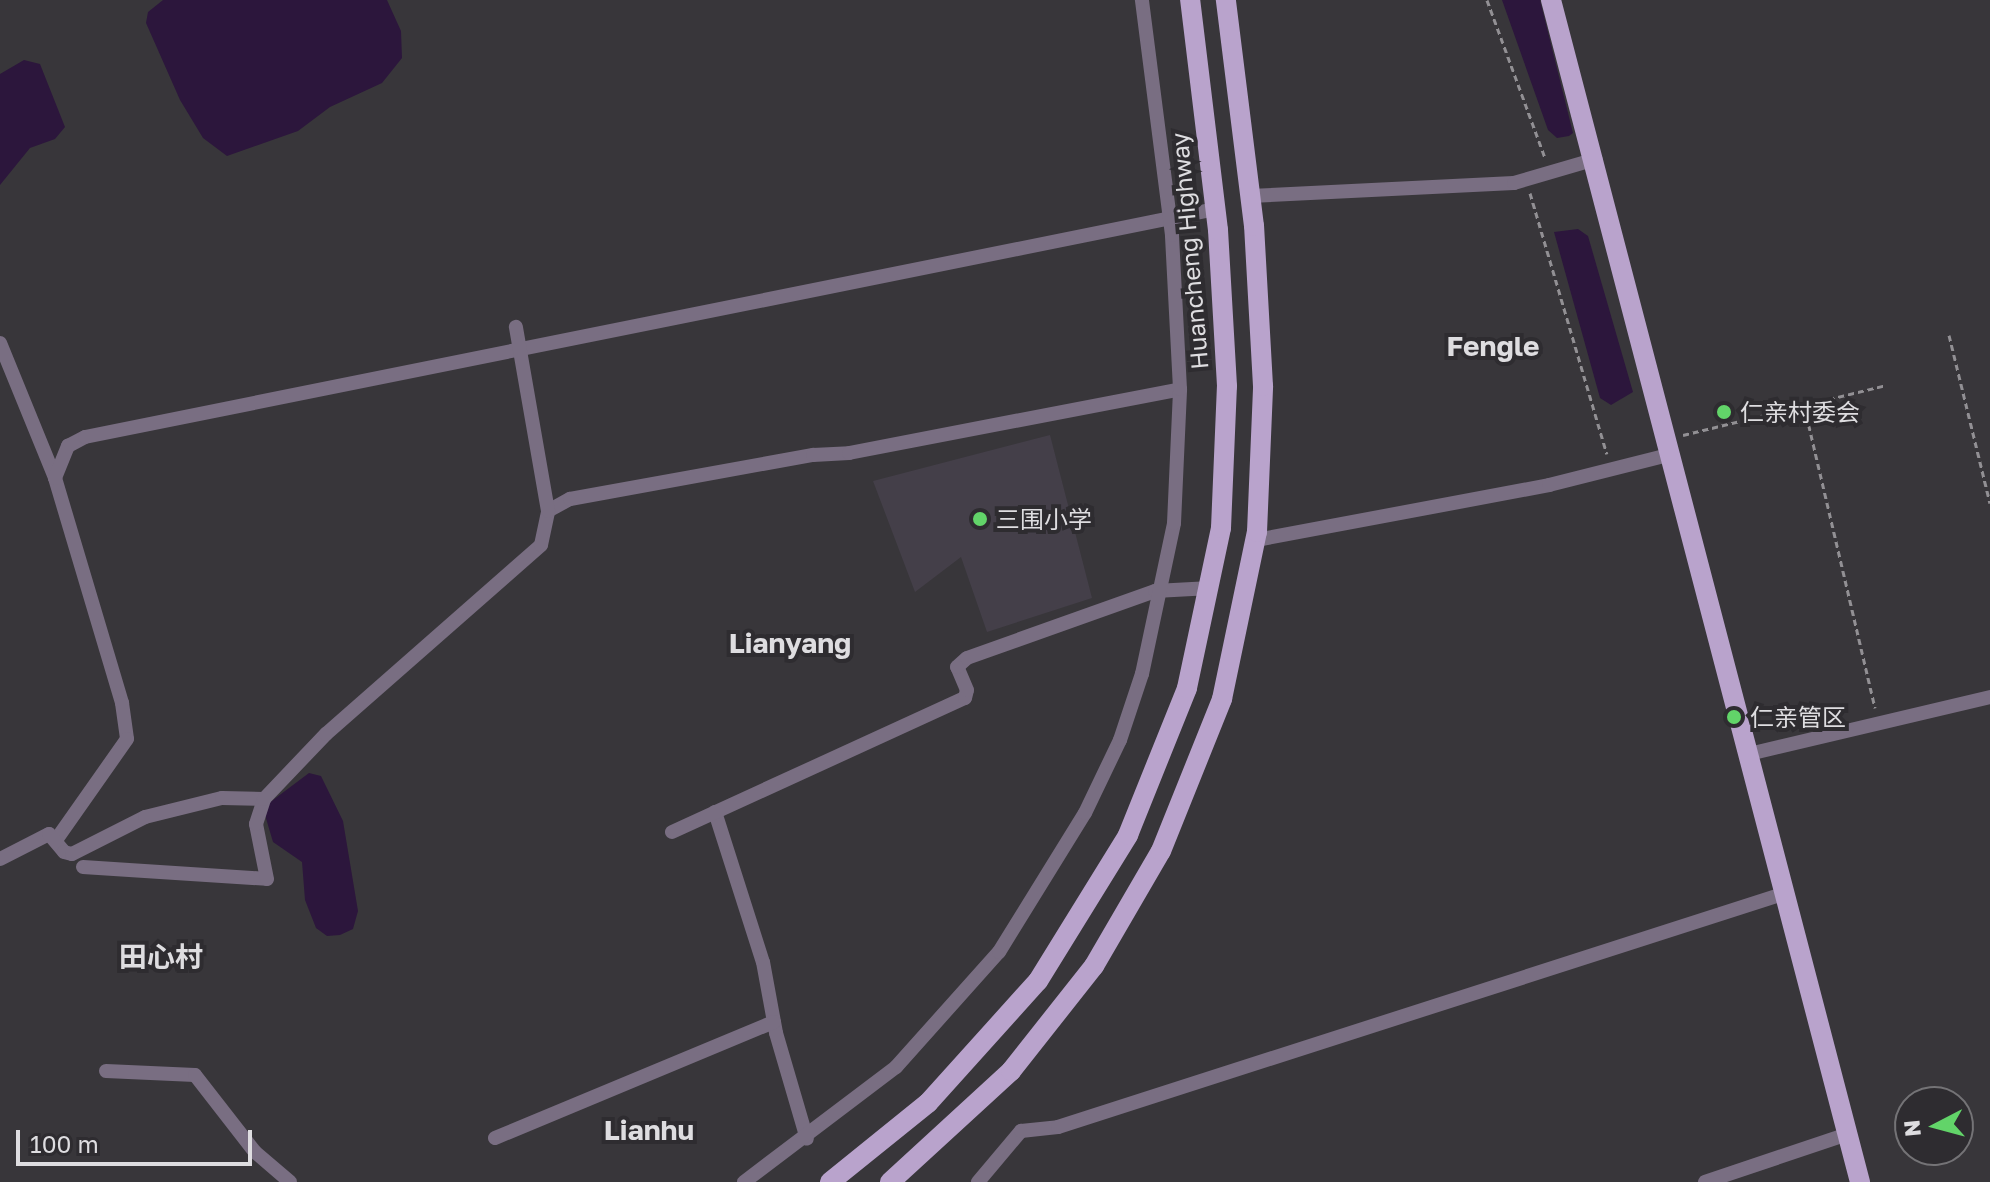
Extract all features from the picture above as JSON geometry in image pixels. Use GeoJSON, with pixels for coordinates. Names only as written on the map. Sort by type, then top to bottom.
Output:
{"type":"FeatureCollection","features":[{"type":"Feature","properties":{"kind":"main road","name":"Huancheng Highway"},"geometry":{"type":"LineString","coordinates":[[830,1182],[899,1129],[984,1046],[1088,908],[1161,764],[1187,688],[1211,588],[1226,434],[1225,321],[1216,209],[1190,0]]}},
{"type":"Feature","properties":{"kind":"main road"},"geometry":{"type":"LineString","coordinates":[[890,1182],[963,1120],[1038,1040],[1094,966],[1142,887],[1194,778],[1222,699],[1256,540],[1263,386],[1250,196],[1226,0]]}},
{"type":"Feature","properties":{"kind":"main road"},"geometry":{"type":"LineString","coordinates":[[1551,0],[1596,159],[1860,1182]]}},
{"type":"Feature","properties":{"kind":"street"},"geometry":{"type":"LineString","coordinates":[[744,1182],[868,1092],[940,1023],[1039,895],[1120,740],[1163,591],[1174,523],[1180,389],[1170,219],[1142,0]]}},
{"type":"Feature","properties":{"kind":"street"},"geometry":{"type":"LineString","coordinates":[[1250,196],[1526,180],[1596,159]]}},
{"type":"Feature","properties":{"kind":"street"},"geometry":{"type":"LineString","coordinates":[[55,478],[68,446],[85,437],[1216,209]]}},
{"type":"Feature","properties":{"kind":"street"},"geometry":{"type":"LineString","coordinates":[[83,867],[267,879],[256,824],[264,799],[326,734],[535,552],[548,529],[548,511],[516,327]]}},
{"type":"Feature","properties":{"kind":"street"},"geometry":{"type":"LineString","coordinates":[[0,343],[55,478],[122,703],[127,739],[56,840]]}},
{"type":"Feature","properties":{"kind":"street"},"geometry":{"type":"LineString","coordinates":[[548,511],[570,499],[813,455],[849,453],[1180,389]]}},
{"type":"Feature","properties":{"kind":"street"},"geometry":{"type":"LineString","coordinates":[[1256,540],[1612,469],[1670,447]]}},
{"type":"Feature","properties":{"kind":"street"},"geometry":{"type":"LineString","coordinates":[[672,832],[965,698],[967,690],[957,667],[967,658],[1163,591],[1211,588]]}},
{"type":"Feature","properties":{"kind":"street"},"geometry":{"type":"LineString","coordinates":[[1749,754],[1990,697]]}},
{"type":"Feature","properties":{"kind":"street"},"geometry":{"type":"LineString","coordinates":[[0,859],[49,834],[64,852],[72,854],[145,817],[222,798],[264,799]]}},
{"type":"Feature","properties":{"kind":"street"},"geometry":{"type":"LineString","coordinates":[[715,812],[763,962],[774,1022],[807,1139]]}},
{"type":"Feature","properties":{"kind":"street"},"geometry":{"type":"LineString","coordinates":[[978,1182],[1021,1131],[1058,1127],[1786,893]]}},
{"type":"Feature","properties":{"kind":"street"},"geometry":{"type":"LineString","coordinates":[[495,1138],[774,1022]]}},
{"type":"Feature","properties":{"kind":"street"},"geometry":{"type":"LineString","coordinates":[[106,1071],[195,1075],[255,1152],[290,1182]]}},
{"type":"Feature","properties":{"kind":"street"},"geometry":{"type":"LineString","coordinates":[[1705,1182],[1848,1134]]}},
{"type":"Feature","properties":{"kind":"path"},"geometry":{"type":"LineString","coordinates":[[1487,0],[1551,173]]}},
{"type":"Feature","properties":{"kind":"path"},"geometry":{"type":"LineString","coordinates":[[1526,180],[1612,469]]}},
{"type":"Feature","properties":{"kind":"path"},"geometry":{"type":"LineString","coordinates":[[1949,335],[1990,503]]}},
{"type":"Feature","properties":{"kind":"path"},"geometry":{"type":"LineString","coordinates":[[1670,447],[1804,405],[1886,385]]}},
{"type":"Feature","properties":{"kind":"path"},"geometry":{"type":"LineString","coordinates":[[1804,405],[1878,723]]}},
{"type":"Feature","properties":{"kind":"shaded area"},"geometry":{"type":"Polygon","coordinates":[[[163,0],[387,0],[401,31],[402,58],[382,83],[330,107],[298,131],[227,156],[203,138],[180,100],[146,23],[148,12],[163,0]]]}},
{"type":"Feature","properties":{"kind":"shaded area"},"geometry":{"type":"Polygon","coordinates":[[[1502,0],[1540,0],[1573,133],[1569,136],[1557,138],[1548,130],[1502,0]]]}},
{"type":"Feature","properties":{"kind":"shaded area"},"geometry":{"type":"Polygon","coordinates":[[[24,60],[40,64],[65,127],[55,139],[30,148],[0,185],[0,74],[24,60]]]}},
{"type":"Feature","properties":{"kind":"shaded area"},"geometry":{"type":"Polygon","coordinates":[[[1578,229],[1588,236],[1633,392],[1611,405],[1600,398],[1554,232],[1578,229]]]}},
{"type":"Feature","properties":{"kind":"shaded area","name":"三围小学"},"geometry":{"type":"Polygon","coordinates":[[[1050,435],[1092,598],[987,632],[961,557],[915,592],[873,481],[1050,435]]]}},
{"type":"Feature","properties":{"kind":"shaded area"},"geometry":{"type":"Polygon","coordinates":[[[309,773],[321,776],[343,821],[358,911],[353,929],[340,935],[327,936],[316,928],[305,900],[302,862],[273,842],[265,815],[265,806],[309,773]]]}},
{"type":"Feature","properties":{"kind":"place","name":"仁亲村委会"},"geometry":{"type":"Point","coordinates":[1724,412]}},
{"type":"Feature","properties":{"kind":"place","name":"三围小学"},"geometry":{"type":"Point","coordinates":[980,519]}},
{"type":"Feature","properties":{"kind":"place","name":"仁亲管区"},"geometry":{"type":"Point","coordinates":[1734,717]}},
{"type":"Feature","properties":{"kind":"district","name":"Fengle"},"geometry":{"type":"Point","coordinates":[1493,346]}},
{"type":"Feature","properties":{"kind":"district","name":"Lianyang"},"geometry":{"type":"Point","coordinates":[790,643]}},
{"type":"Feature","properties":{"kind":"district","name":"田心村"},"geometry":{"type":"Point","coordinates":[161,957]}},
{"type":"Feature","properties":{"kind":"district","name":"Lianhu"},"geometry":{"type":"Point","coordinates":[649,1130]}}]}
